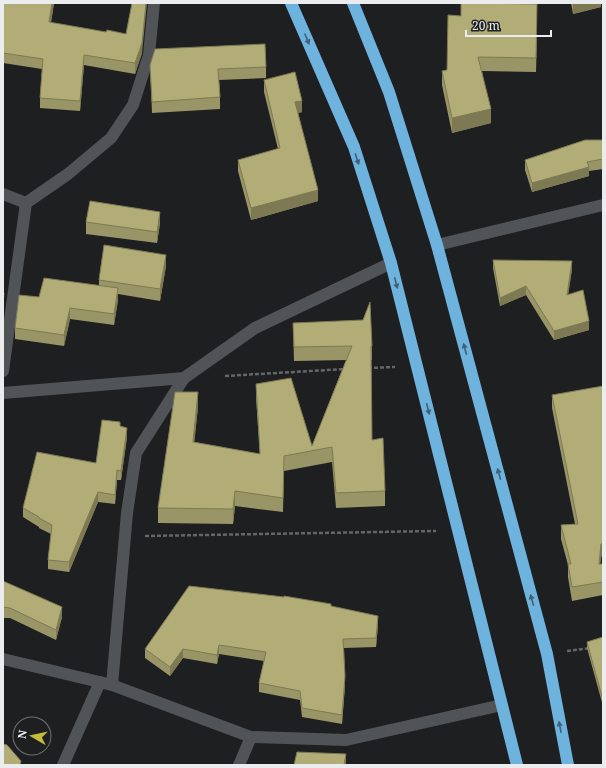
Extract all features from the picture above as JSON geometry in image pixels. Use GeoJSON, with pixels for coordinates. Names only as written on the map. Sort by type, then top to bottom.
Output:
{"type":"FeatureCollection","features":[{"type":"Feature","properties":{"kind":"highway"},"geometry":{"type":"LineString","coordinates":[[291,3],[354,147],[391,263],[517,765]]}},
{"type":"Feature","properties":{"kind":"highway"},"geometry":{"type":"LineString","coordinates":[[353,3],[389,92],[437,245],[546,654],[568,765]]}},
{"type":"Feature","properties":{"kind":"street"},"geometry":{"type":"LineString","coordinates":[[3,371],[26,203],[68,174],[111,138],[132,105],[149,56],[154,3]]}},
{"type":"Feature","properties":{"kind":"street"},"geometry":{"type":"LineString","coordinates":[[3,194],[26,203]]}},
{"type":"Feature","properties":{"kind":"street"},"geometry":{"type":"LineString","coordinates":[[437,245],[603,205]]}},
{"type":"Feature","properties":{"kind":"street"},"geometry":{"type":"LineString","coordinates":[[62,765],[106,683],[136,453],[184,378],[255,328],[391,263]]}},
{"type":"Feature","properties":{"kind":"street"},"geometry":{"type":"LineString","coordinates":[[3,393],[184,378]]}},
{"type":"Feature","properties":{"kind":"street"},"geometry":{"type":"LineString","coordinates":[[3,659],[106,683],[251,737],[346,740],[502,705]]}},
{"type":"Feature","properties":{"kind":"street"},"geometry":{"type":"LineString","coordinates":[[239,765],[251,737]]}},
{"type":"Feature","properties":{"kind":"path"},"geometry":{"type":"LineString","coordinates":[[362,369],[417,366]]}},
{"type":"Feature","properties":{"kind":"path"},"geometry":{"type":"LineString","coordinates":[[223,376],[347,369]]}},
{"type":"Feature","properties":{"kind":"path"},"geometry":{"type":"LineString","coordinates":[[124,536],[459,531]]}},
{"type":"Feature","properties":{"kind":"path"},"geometry":{"type":"LineString","coordinates":[[546,654],[596,647]]}},
{"type":"Feature","properties":{"kind":"building"},"geometry":{"type":"Polygon","coordinates":[[[3,3],[52,3],[49,22],[126,34],[132,3],[146,3],[142,43],[135,63],[84,55],[80,101],[40,98],[43,59],[3,53],[3,3]]]}},
{"type":"Feature","properties":{"kind":"building"},"geometry":{"type":"Polygon","coordinates":[[[461,3],[537,4],[536,58],[478,57],[491,109],[452,118],[442,71],[447,70],[448,15],[461,16],[461,3]]]}},
{"type":"Feature","properties":{"kind":"building"},"geometry":{"type":"Polygon","coordinates":[[[265,44],[266,67],[218,69],[220,97],[152,102],[150,65],[155,49],[265,44]]]}},
{"type":"Feature","properties":{"kind":"building"},"geometry":{"type":"Polygon","coordinates":[[[295,72],[302,101],[295,102],[318,190],[251,208],[238,160],[280,148],[264,80],[295,72]]]}},
{"type":"Feature","properties":{"kind":"building"},"geometry":{"type":"Polygon","coordinates":[[[585,140],[603,140],[603,159],[587,162],[589,167],[532,183],[525,160],[585,140]]]}},
{"type":"Feature","properties":{"kind":"building"},"geometry":{"type":"Polygon","coordinates":[[[90,201],[160,212],[157,232],[86,222],[90,201]]]}},
{"type":"Feature","properties":{"kind":"building"},"geometry":{"type":"Polygon","coordinates":[[[104,245],[166,255],[160,289],[99,280],[104,245]]]}},
{"type":"Feature","properties":{"kind":"building"},"geometry":{"type":"Polygon","coordinates":[[[493,260],[572,261],[567,295],[583,290],[589,321],[554,331],[526,286],[500,298],[493,260]]]}},
{"type":"Feature","properties":{"kind":"building"},"geometry":{"type":"Polygon","coordinates":[[[44,278],[118,288],[114,314],[70,308],[64,335],[15,328],[19,295],[39,297],[44,278]]]}},
{"type":"Feature","properties":{"kind":"building"},"geometry":{"type":"Polygon","coordinates":[[[370,302],[372,346],[372,440],[383,438],[385,491],[336,493],[332,447],[284,456],[283,498],[235,491],[233,509],[158,508],[175,392],[198,392],[193,442],[260,454],[256,384],[291,378],[312,446],[352,346],[294,347],[293,323],[363,320],[370,302]]]}},
{"type":"Feature","properties":{"kind":"building"},"geometry":{"type":"Polygon","coordinates":[[[603,386],[603,543],[601,544],[599,564],[603,564],[603,582],[572,587],[568,564],[571,564],[561,525],[578,524],[552,395],[603,386]]]}},
{"type":"Feature","properties":{"kind":"building"},"geometry":{"type":"Polygon","coordinates":[[[102,420],[120,422],[120,426],[127,428],[121,471],[117,470],[115,495],[98,492],[69,562],[48,560],[52,525],[23,508],[37,452],[96,463],[102,420]]]}},
{"type":"Feature","properties":{"kind":"building"},"geometry":{"type":"Polygon","coordinates":[[[3,581],[62,607],[56,630],[10,608],[3,607],[3,581]]]}},
{"type":"Feature","properties":{"kind":"building"},"geometry":{"type":"Polygon","coordinates":[[[189,586],[284,596],[331,604],[331,606],[378,616],[376,638],[343,639],[345,676],[342,715],[302,708],[300,691],[259,683],[266,652],[219,645],[217,655],[183,649],[170,667],[145,649],[189,586]]]}},
{"type":"Feature","properties":{"kind":"building"},"geometry":{"type":"Polygon","coordinates":[[[603,637],[603,700],[587,642],[603,637]]]}},
{"type":"Feature","properties":{"kind":"building"},"geometry":{"type":"Polygon","coordinates":[[[3,744],[7,745],[12,751],[12,756],[17,756],[21,761],[20,765],[3,765],[3,744]]]}},
{"type":"Feature","properties":{"kind":"building"},"geometry":{"type":"Polygon","coordinates":[[[297,752],[346,754],[344,765],[294,765],[297,752]]]}}]}
